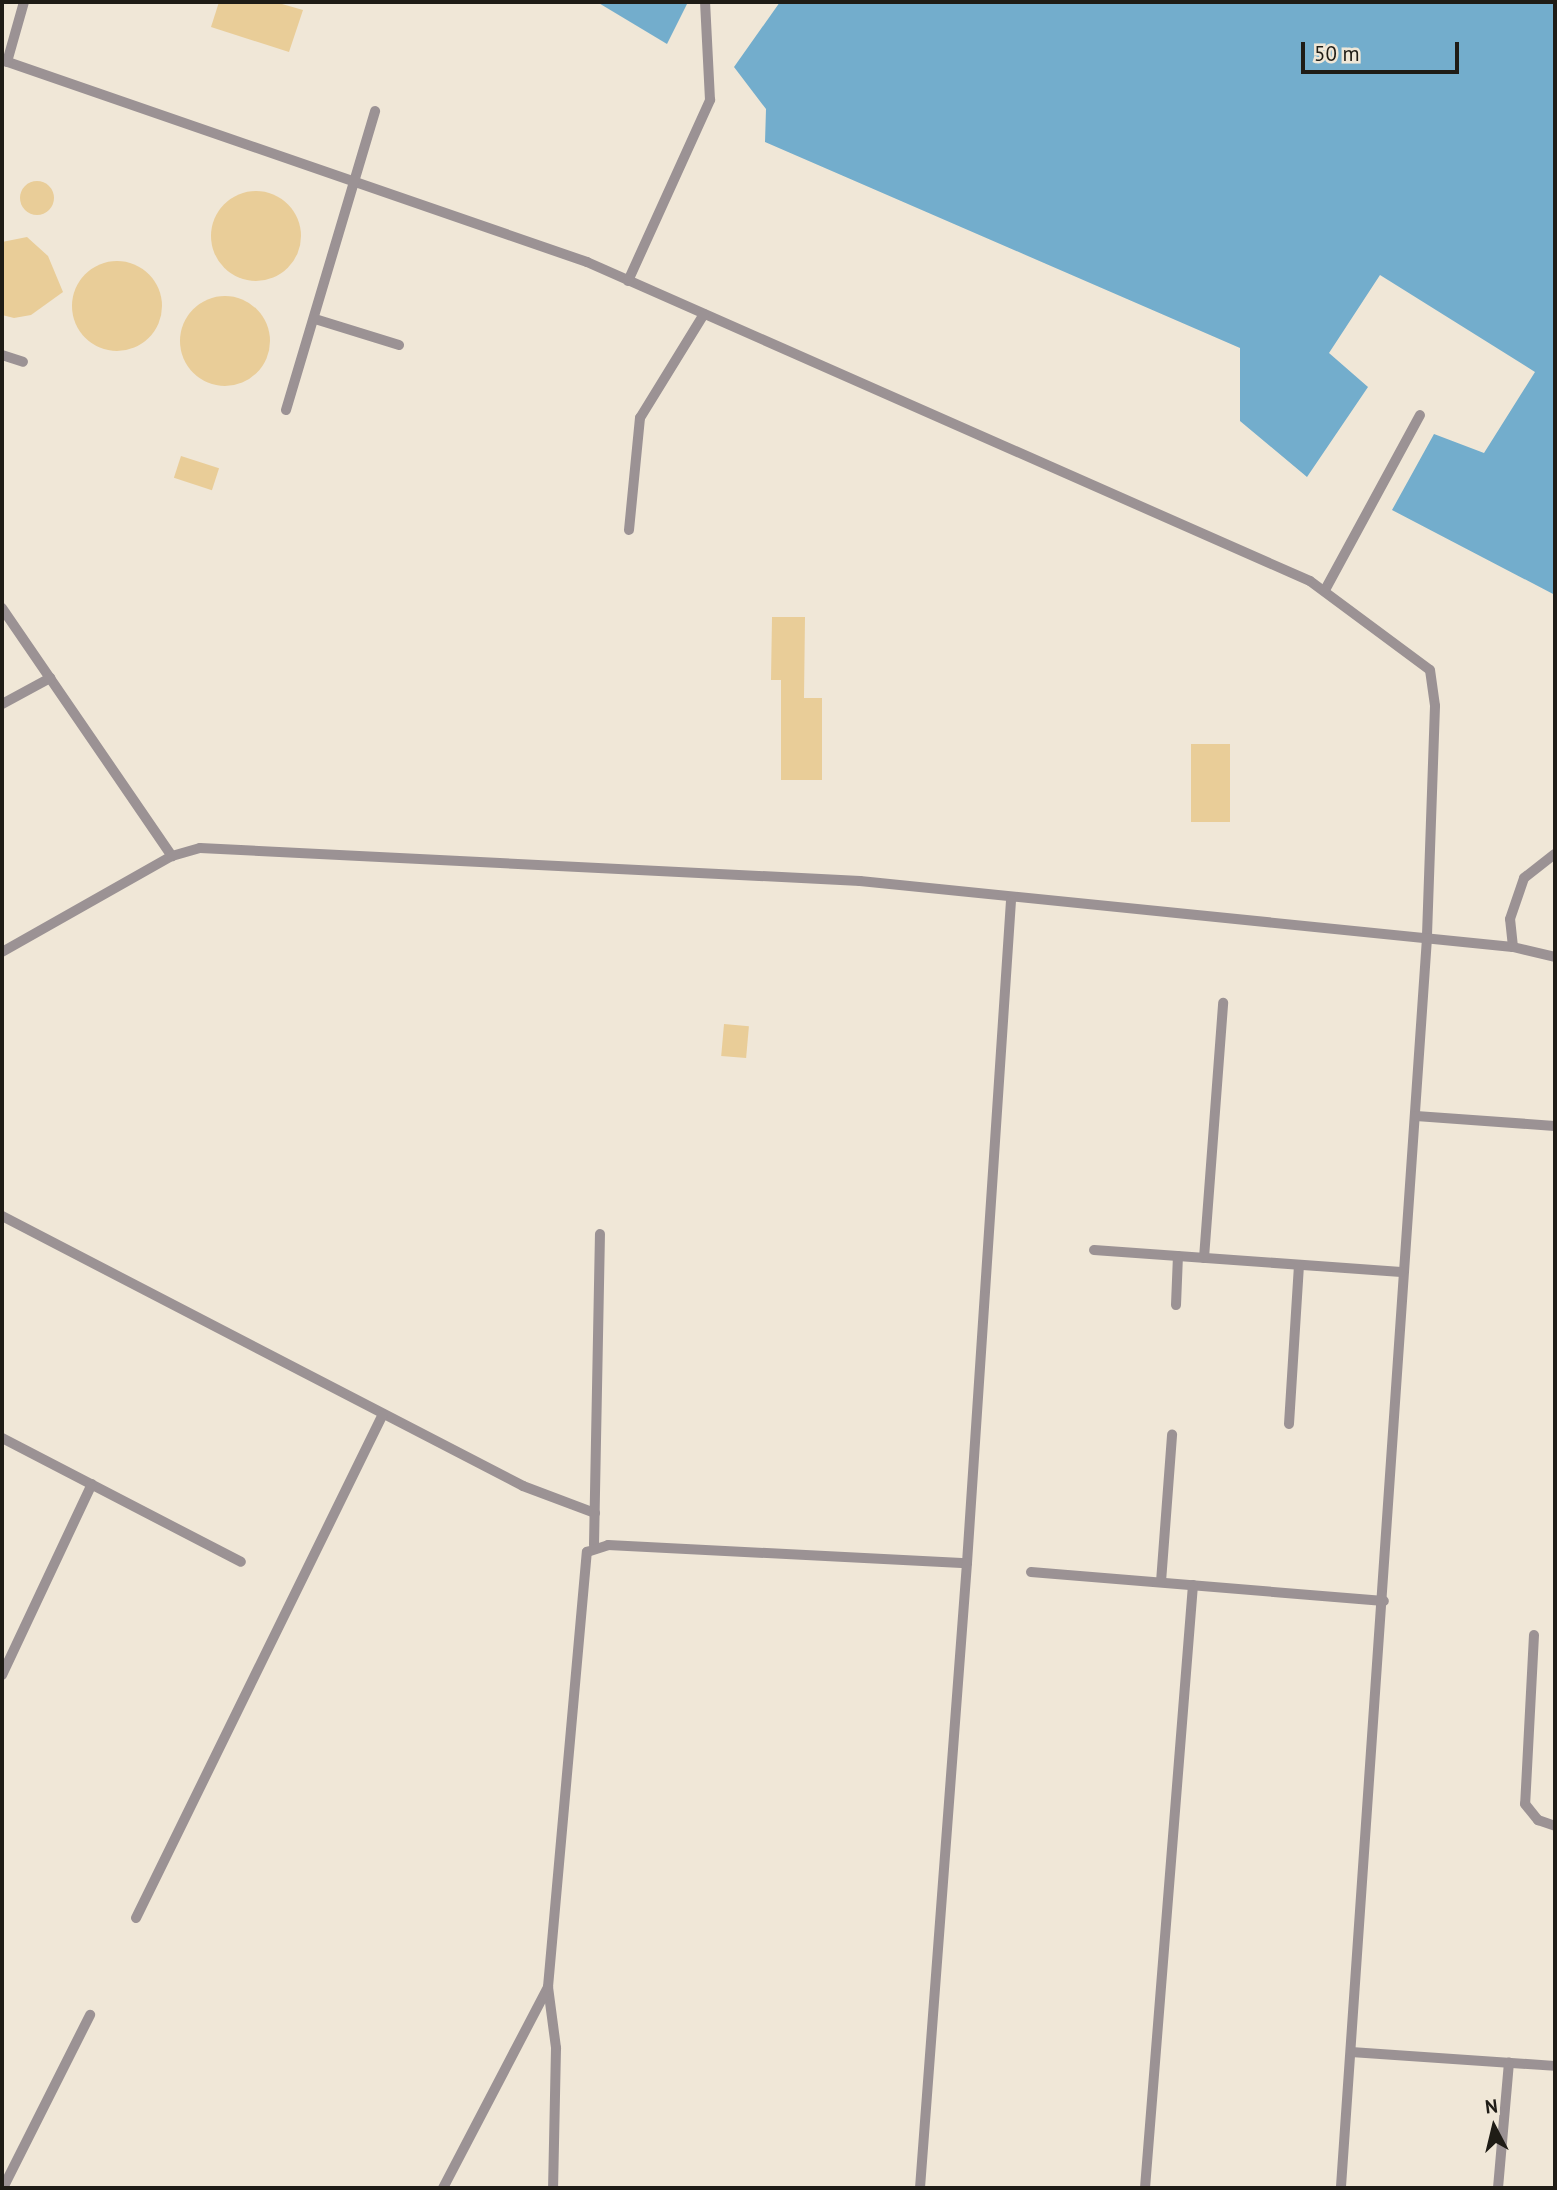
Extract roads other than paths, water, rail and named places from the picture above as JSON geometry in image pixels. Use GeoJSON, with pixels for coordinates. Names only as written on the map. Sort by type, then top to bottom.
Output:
{"type":"FeatureCollection","features":[{"type":"Feature","properties":{"kind":"lane"},"geometry":{"type":"LineString","coordinates":[[24,2],[5,61],[356,185],[539,245],[704,314],[1325,590],[1418,658],[1435,683],[1427,938],[1416,1116],[1401,1272],[1384,1601],[1341,2188]]}},
{"type":"Feature","properties":{"kind":"lane"},"geometry":{"type":"LineString","coordinates":[[628,281],[710,100],[705,2]]}},
{"type":"Feature","properties":{"kind":"lane"},"geometry":{"type":"LineString","coordinates":[[286,410],[356,185],[375,111]]}},
{"type":"Feature","properties":{"kind":"lane"},"geometry":{"type":"LineString","coordinates":[[629,530],[640,418],[704,314]]}},
{"type":"Feature","properties":{"kind":"lane"},"geometry":{"type":"LineString","coordinates":[[315,319],[398,345]]}},
{"type":"Feature","properties":{"kind":"lane"},"geometry":{"type":"LineString","coordinates":[[2,355],[23,362]]}},
{"type":"Feature","properties":{"kind":"lane"},"geometry":{"type":"LineString","coordinates":[[1325,590],[1420,415]]}},
{"type":"Feature","properties":{"kind":"lane"},"geometry":{"type":"LineString","coordinates":[[2,608],[172,856]]}},
{"type":"Feature","properties":{"kind":"lane"},"geometry":{"type":"LineString","coordinates":[[2,704],[50,678]]}},
{"type":"Feature","properties":{"kind":"lane"},"geometry":{"type":"LineString","coordinates":[[2,952],[172,856],[200,848],[860,881],[1011,900],[1513,947],[1555,957]]}},
{"type":"Feature","properties":{"kind":"lane"},"geometry":{"type":"LineString","coordinates":[[1513,947],[1510,919],[1524,878],[1555,855]]}},
{"type":"Feature","properties":{"kind":"lane"},"geometry":{"type":"LineString","coordinates":[[920,2188],[967,1563],[1011,900]]}},
{"type":"Feature","properties":{"kind":"lane"},"geometry":{"type":"LineString","coordinates":[[1204,1258],[1223,1003]]}},
{"type":"Feature","properties":{"kind":"lane"},"geometry":{"type":"LineString","coordinates":[[1416,1116],[1555,1126]]}},
{"type":"Feature","properties":{"kind":"lane"},"geometry":{"type":"LineString","coordinates":[[2,1216],[557,1503],[595,1513]]}},
{"type":"Feature","properties":{"kind":"lane"},"geometry":{"type":"LineString","coordinates":[[553,2188],[556,2048],[548,1987],[585,1561],[594,1545],[600,1234]]}},
{"type":"Feature","properties":{"kind":"lane"},"geometry":{"type":"LineString","coordinates":[[1094,1250],[1401,1272]]}},
{"type":"Feature","properties":{"kind":"lane"},"geometry":{"type":"LineString","coordinates":[[1176,1305],[1178,1256]]}},
{"type":"Feature","properties":{"kind":"lane"},"geometry":{"type":"LineString","coordinates":[[1289,1424],[1299,1265]]}},
{"type":"Feature","properties":{"kind":"lane"},"geometry":{"type":"LineString","coordinates":[[136,1918],[383,1414]]}},
{"type":"Feature","properties":{"kind":"lane"},"geometry":{"type":"LineString","coordinates":[[1161,1582],[1172,1434]]}},
{"type":"Feature","properties":{"kind":"lane"},"geometry":{"type":"LineString","coordinates":[[2,1438],[241,1562]]}},
{"type":"Feature","properties":{"kind":"lane"},"geometry":{"type":"LineString","coordinates":[[2,1675],[92,1484]]}},
{"type":"Feature","properties":{"kind":"lane"},"geometry":{"type":"LineString","coordinates":[[594,1545],[967,1563]]}},
{"type":"Feature","properties":{"kind":"lane"},"geometry":{"type":"LineString","coordinates":[[1031,1572],[1384,1601]]}},
{"type":"Feature","properties":{"kind":"lane"},"geometry":{"type":"LineString","coordinates":[[1145,2188],[1194,1586]]}},
{"type":"Feature","properties":{"kind":"lane"},"geometry":{"type":"LineString","coordinates":[[1534,1635],[1525,1804],[1538,1820],[1555,1826]]}},
{"type":"Feature","properties":{"kind":"lane"},"geometry":{"type":"LineString","coordinates":[[443,2188],[548,1987]]}},
{"type":"Feature","properties":{"kind":"lane"},"geometry":{"type":"LineString","coordinates":[[3,2188],[90,2015]]}},
{"type":"Feature","properties":{"kind":"lane"},"geometry":{"type":"LineString","coordinates":[[1351,2052],[1555,2066]]}},
{"type":"Feature","properties":{"kind":"lane"},"geometry":{"type":"LineString","coordinates":[[1499,2188],[1509,2062]]}},
{"type":"Feature","properties":{"kind":"water"},"geometry":{"type":"Polygon","coordinates":[[[597,2],[688,2],[667,44],[597,2]]]}},
{"type":"Feature","properties":{"kind":"water"},"geometry":{"type":"Polygon","coordinates":[[[780,2],[1555,2],[1555,595],[1392,510],[1434,434],[1484,453],[1535,372],[1380,275],[1329,353],[1368,387],[1307,477],[1240,421],[1240,348],[765,142],[766,109],[734,67],[780,2]]]}}]}
